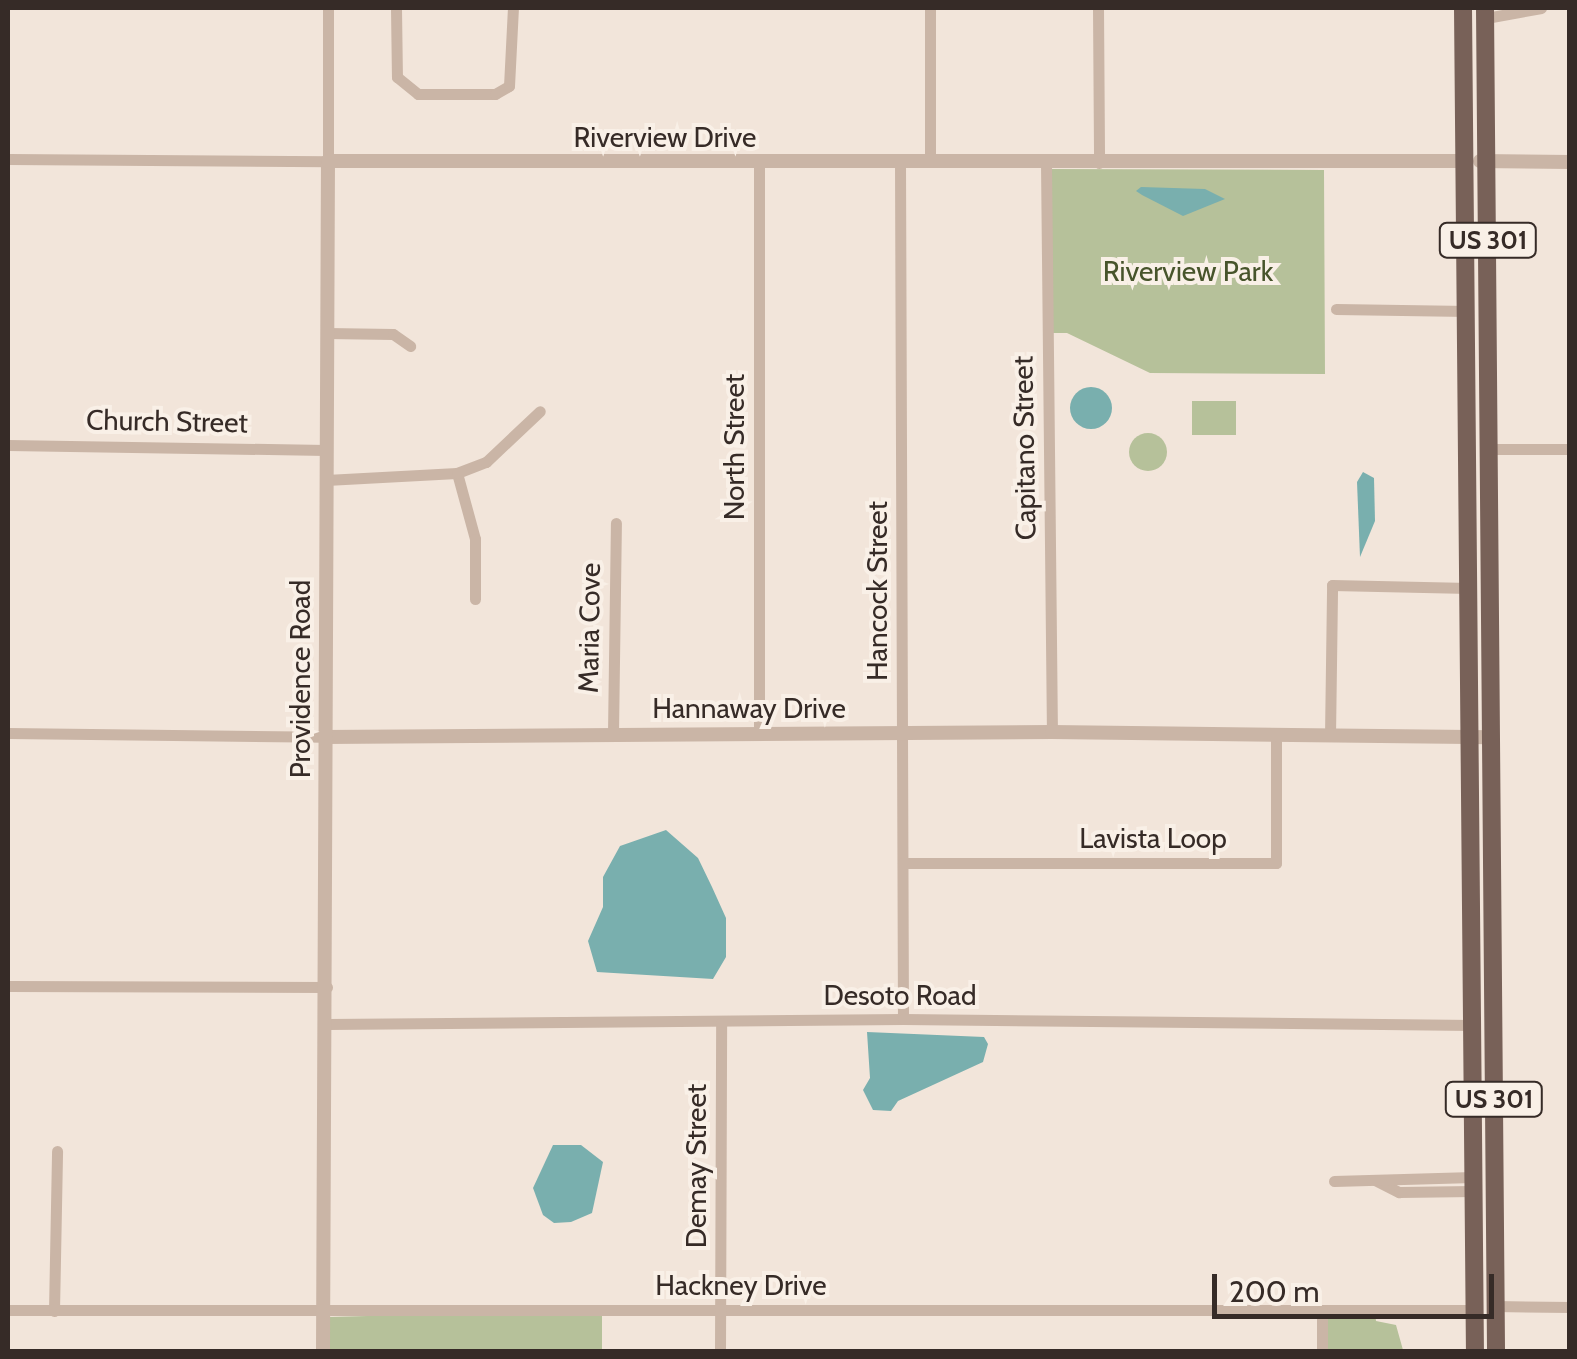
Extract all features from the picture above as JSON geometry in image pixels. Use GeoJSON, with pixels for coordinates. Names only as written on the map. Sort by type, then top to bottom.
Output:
{"type":"FeatureCollection","features":[{"type":"Feature","properties":{"kind":"main road","name":"US 301"},"geometry":{"type":"LineString","coordinates":[[1463,8],[1476,1352]]}},
{"type":"Feature","properties":{"kind":"main road","name":"US 301"},"geometry":{"type":"LineString","coordinates":[[1482,11],[1487,161],[1496,1352]]}},
{"type":"Feature","properties":{"kind":"main road"},"geometry":{"type":"LineString","coordinates":[[1467,319],[1476,353],[1478,432],[1489,450]]}},
{"type":"Feature","properties":{"kind":"main road"},"geometry":{"type":"LineString","coordinates":[[1468,455],[1478,468],[1479,578],[1490,607]]}},
{"type":"Feature","properties":{"kind":"main road"},"geometry":{"type":"LineString","coordinates":[[1472,904],[1483,948],[1483,998],[1493,1011]]}},
{"type":"Feature","properties":{"kind":"main road"},"geometry":{"type":"LineString","coordinates":[[1472,1025],[1483,1040],[1484,1112],[1494,1152]]}},
{"type":"Feature","properties":{"kind":"main road"},"geometry":{"type":"LineString","coordinates":[[1473,1098],[1484,1131],[1484,1175],[1494,1181]]}},
{"type":"Feature","properties":{"kind":"main road"},"geometry":{"type":"LineString","coordinates":[[1473,1184],[1484,1192],[1485,1248],[1495,1286]]}},
{"type":"Feature","properties":{"kind":"street","name":"Providence Road"},"geometry":{"type":"LineString","coordinates":[[323,1352],[328,8]]}},
{"type":"Feature","properties":{"kind":"street"},"geometry":{"type":"LineString","coordinates":[[396,8],[396,77],[418,94],[494,94],[509,86],[514,8]]}},
{"type":"Feature","properties":{"kind":"street"},"geometry":{"type":"LineString","coordinates":[[930,8],[930,162]]}},
{"type":"Feature","properties":{"kind":"street"},"geometry":{"type":"LineString","coordinates":[[1098,8],[1099,163]]}},
{"type":"Feature","properties":{"kind":"street"},"geometry":{"type":"LineString","coordinates":[[1482,11],[1541,8]]}},
{"type":"Feature","properties":{"kind":"street","name":"Riverview Drive"},"geometry":{"type":"LineString","coordinates":[[8,159],[1570,162]]}},
{"type":"Feature","properties":{"kind":"street","name":"North Street"},"geometry":{"type":"LineString","coordinates":[[758,162],[759,732]]}},
{"type":"Feature","properties":{"kind":"street","name":"Hancock Street"},"geometry":{"type":"LineString","coordinates":[[900,162],[903,1019]]}},
{"type":"Feature","properties":{"kind":"street","name":"Capitano Street"},"geometry":{"type":"LineString","coordinates":[[1046,163],[1052,732]]}},
{"type":"Feature","properties":{"kind":"street"},"geometry":{"type":"LineString","coordinates":[[1336,309],[1467,319]]}},
{"type":"Feature","properties":{"kind":"street"},"geometry":{"type":"LineString","coordinates":[[326,334],[393,334],[410,346]]}},
{"type":"Feature","properties":{"kind":"street"},"geometry":{"type":"LineString","coordinates":[[326,480],[457,474],[486,462],[540,410]]}},
{"type":"Feature","properties":{"kind":"street","name":"Church Street"},"geometry":{"type":"LineString","coordinates":[[8,445],[326,450]]}},
{"type":"Feature","properties":{"kind":"street"},"geometry":{"type":"LineString","coordinates":[[1489,450],[1570,450]]}},
{"type":"Feature","properties":{"kind":"street"},"geometry":{"type":"LineString","coordinates":[[457,474],[475,539],[475,599]]}},
{"type":"Feature","properties":{"kind":"street","name":"Maria Cove"},"geometry":{"type":"LineString","coordinates":[[613,733],[616,523]]}},
{"type":"Feature","properties":{"kind":"street"},"geometry":{"type":"LineString","coordinates":[[1330,736],[1332,585],[1469,588]]}},
{"type":"Feature","properties":{"kind":"street","name":"Hannaway Drive"},"geometry":{"type":"LineString","coordinates":[[8,733],[324,738],[759,732],[1491,737]]}},
{"type":"Feature","properties":{"kind":"street","name":"Lavista Loop"},"geometry":{"type":"LineString","coordinates":[[902,863],[1276,864],[1276,736]]}},
{"type":"Feature","properties":{"kind":"street"},"geometry":{"type":"LineString","coordinates":[[8,986],[327,987]]}},
{"type":"Feature","properties":{"kind":"street","name":"Desoto Road"},"geometry":{"type":"LineString","coordinates":[[327,1024],[903,1019],[1472,1025]]}},
{"type":"Feature","properties":{"kind":"street","name":"Demay Street"},"geometry":{"type":"LineString","coordinates":[[720,1352],[721,1022]]}},
{"type":"Feature","properties":{"kind":"street"},"geometry":{"type":"LineString","coordinates":[[54,1311],[56,1152]]}},
{"type":"Feature","properties":{"kind":"street"},"geometry":{"type":"LineString","coordinates":[[1334,1181],[1473,1184]]}},
{"type":"Feature","properties":{"kind":"street"},"geometry":{"type":"LineString","coordinates":[[1496,1306],[1570,1307]]}},
{"type":"Feature","properties":{"kind":"street","name":"Hackney Drive"},"geometry":{"type":"LineString","coordinates":[[8,1310],[1475,1310]]}},
{"type":"Feature","properties":{"kind":"street"},"geometry":{"type":"LineString","coordinates":[[1322,1310],[1322,1352]]}},
{"type":"Feature","properties":{"kind":"green space","name":"Riverview Park"},"geometry":{"type":"Polygon","coordinates":[[[1050,169],[1324,170],[1325,374],[1150,373],[1067,333],[1050,333],[1050,169]]]}},
{"type":"Feature","properties":{"kind":"green space"},"geometry":{"type":"Polygon","coordinates":[[[1192,401],[1236,401],[1236,435],[1192,435],[1192,401]]]}},
{"type":"Feature","properties":{"kind":"green space"},"geometry":{"type":"Polygon","coordinates":[[[1148,433],[1161,439],[1167,452],[1161,465],[1148,471],[1135,465],[1129,452],[1135,439],[1148,433]]]}},
{"type":"Feature","properties":{"kind":"green space"},"geometry":{"type":"Polygon","coordinates":[[[602,1310],[602,1351],[329,1352],[329,1317],[602,1310]]]}},
{"type":"Feature","properties":{"kind":"green space"},"geometry":{"type":"Polygon","coordinates":[[[1322,1311],[1375,1312],[1376,1321],[1396,1325],[1403,1350],[1323,1351],[1322,1311]]]}},
{"type":"Feature","properties":{"kind":"water"},"geometry":{"type":"Polygon","coordinates":[[[1141,187],[1205,189],[1225,199],[1183,216],[1136,191],[1141,187]]]}},
{"type":"Feature","properties":{"kind":"water"},"geometry":{"type":"Polygon","coordinates":[[[1091,387],[1106,393],[1112,408],[1106,423],[1091,429],[1076,423],[1070,408],[1076,393],[1091,387]]]}},
{"type":"Feature","properties":{"kind":"water"},"geometry":{"type":"Polygon","coordinates":[[[1363,472],[1374,478],[1375,521],[1360,557],[1357,482],[1363,472]]]}},
{"type":"Feature","properties":{"kind":"water"},"geometry":{"type":"Polygon","coordinates":[[[666,830],[698,858],[712,887],[726,918],[726,957],[713,979],[597,972],[588,941],[603,907],[603,877],[620,846],[666,830]]]}},
{"type":"Feature","properties":{"kind":"water"},"geometry":{"type":"Polygon","coordinates":[[[867,1032],[984,1037],[988,1044],[983,1062],[898,1101],[891,1111],[873,1110],[863,1090],[870,1078],[867,1032]]]}},
{"type":"Feature","properties":{"kind":"water"},"geometry":{"type":"Polygon","coordinates":[[[553,1145],[581,1145],[603,1162],[592,1213],[571,1222],[554,1223],[543,1215],[533,1188],[553,1145]]]}}]}
